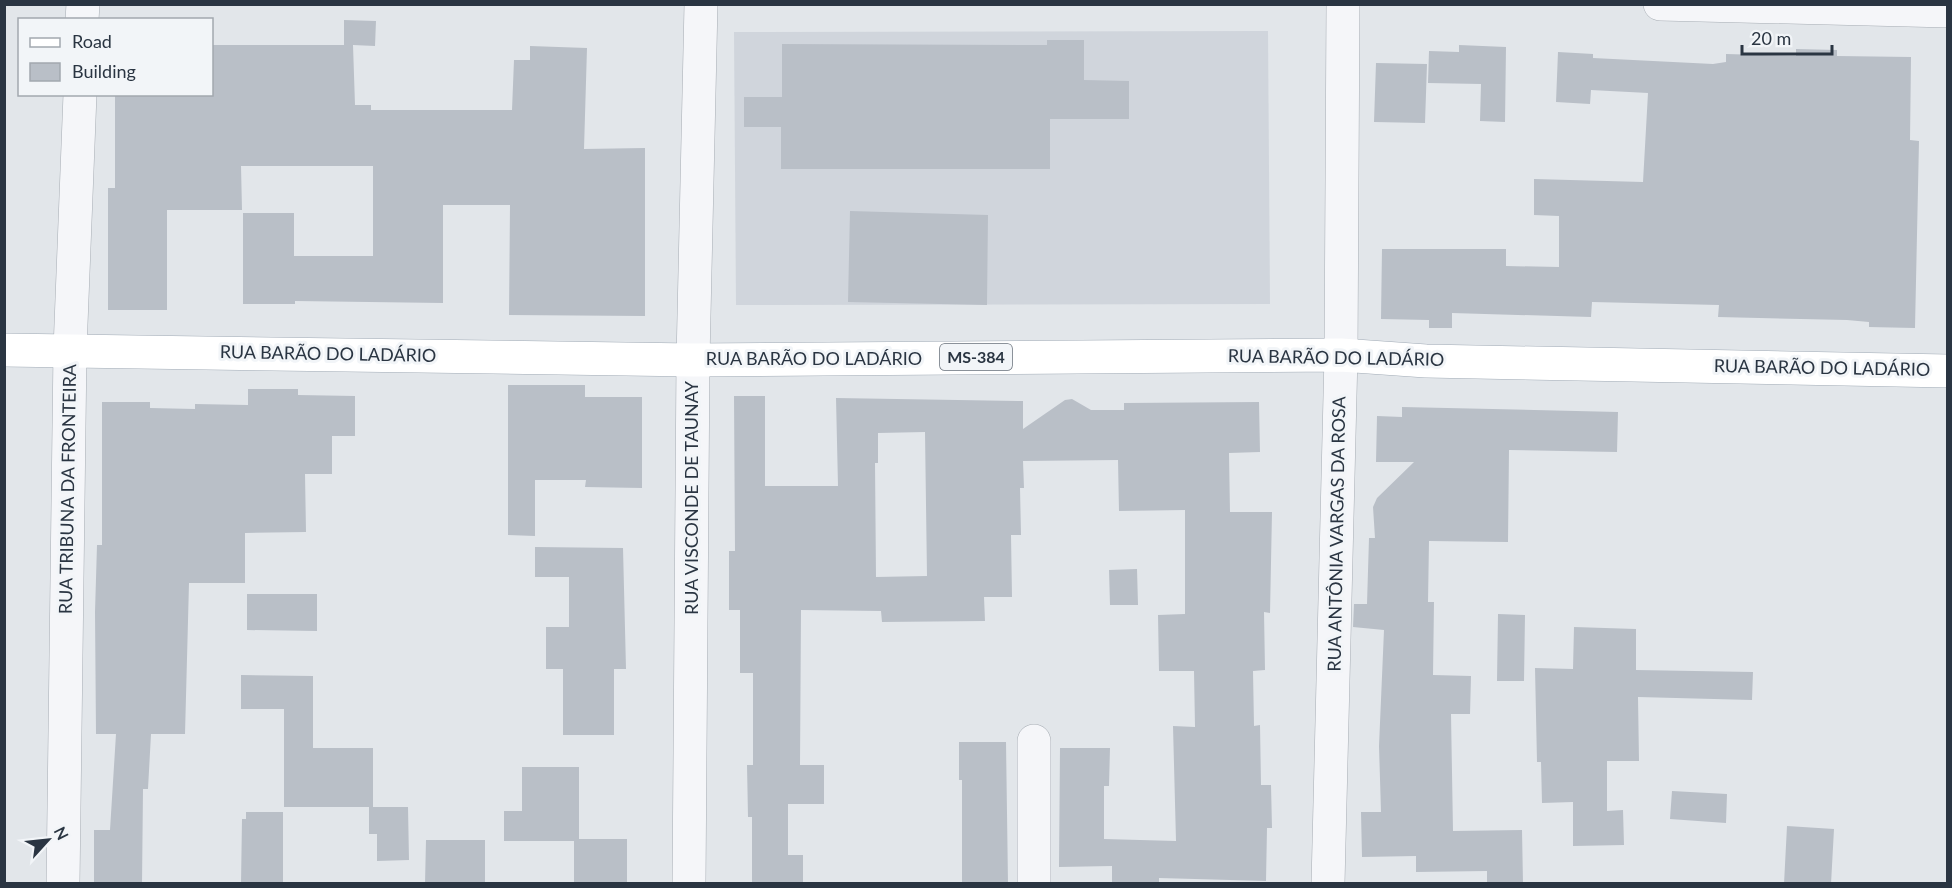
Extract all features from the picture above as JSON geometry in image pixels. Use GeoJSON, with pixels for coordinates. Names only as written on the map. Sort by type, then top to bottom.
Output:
{"type":"FeatureCollection","features":[{"type":"Feature","properties":{"kind":"main road","name":"RUA BARÃO DO LADÁRIO"},"geometry":{"type":"LineString","coordinates":[[4,350],[693,360],[1341,355],[1426,361],[1947,371]]}},
{"type":"Feature","properties":{"kind":"street","name":"RUA VISCONDE DE TAUNAY"},"geometry":{"type":"LineString","coordinates":[[689,884],[693,360],[701,4]]}},
{"type":"Feature","properties":{"kind":"street","name":"RUA ANTÔNIA VARGAS DA ROSA"},"geometry":{"type":"LineString","coordinates":[[1328,884],[1341,355],[1343,4]]}},
{"type":"Feature","properties":{"kind":"street"},"geometry":{"type":"LineString","coordinates":[[1660,4],[1947,11]]}},
{"type":"Feature","properties":{"kind":"street","name":"RUA TRIBUNA DA FRONTEIRA"},"geometry":{"type":"LineString","coordinates":[[63,884],[70,350],[80,96]]}},
{"type":"Feature","properties":{"kind":"street"},"geometry":{"type":"LineString","coordinates":[[1034,741],[1034,884]]}},
{"type":"Feature","properties":{"kind":"shaded area"},"geometry":{"type":"Polygon","coordinates":[[[1268,31],[1270,304],[736,305],[734,32],[1268,31]]]}},
{"type":"Feature","properties":{"kind":"building"},"geometry":{"type":"Polygon","coordinates":[[[344,20],[376,21],[375,46],[353,45],[355,105],[371,105],[371,110],[512,110],[514,60],[530,60],[530,46],[587,48],[584,149],[645,148],[645,316],[509,315],[510,205],[443,205],[443,303],[295,301],[295,304],[243,304],[243,213],[294,213],[294,256],[373,256],[373,166],[241,166],[242,210],[167,210],[167,310],[108,310],[108,188],[115,188],[115,96],[213,96],[213,45],[344,45],[344,20]]]}},
{"type":"Feature","properties":{"kind":"building"},"geometry":{"type":"Polygon","coordinates":[[[1047,40],[1084,40],[1084,80],[1129,81],[1129,119],[1050,119],[1050,169],[781,169],[781,127],[744,127],[744,97],[782,97],[782,44],[1047,45],[1047,40]]]}},
{"type":"Feature","properties":{"kind":"building"},"geometry":{"type":"Polygon","coordinates":[[[1459,45],[1506,47],[1505,122],[1480,121],[1481,84],[1428,83],[1429,51],[1459,52],[1459,45]]]}},
{"type":"Feature","properties":{"kind":"building"},"geometry":{"type":"Polygon","coordinates":[[[1796,49],[1837,50],[1837,56],[1911,57],[1910,140],[1919,141],[1915,328],[1869,327],[1869,322],[1847,320],[1718,317],[1719,305],[1592,302],[1591,317],[1452,313],[1452,328],[1429,328],[1429,320],[1381,319],[1382,249],[1506,249],[1506,266],[1559,267],[1559,216],[1534,215],[1534,179],[1643,182],[1648,93],[1591,90],[1590,104],[1556,102],[1558,52],[1593,54],[1593,58],[1713,64],[1726,62],[1726,54],[1796,56],[1796,49]]]}},
{"type":"Feature","properties":{"kind":"building"},"geometry":{"type":"Polygon","coordinates":[[[1376,63],[1427,64],[1425,123],[1374,122],[1376,63]]]}},
{"type":"Feature","properties":{"kind":"building"},"geometry":{"type":"Polygon","coordinates":[[[850,211],[988,215],[987,305],[848,302],[850,211]]]}},
{"type":"Feature","properties":{"kind":"building"},"geometry":{"type":"Polygon","coordinates":[[[508,385],[585,385],[585,397],[642,397],[642,488],[585,487],[586,480],[535,480],[535,536],[508,535],[508,385]]]}},
{"type":"Feature","properties":{"kind":"building"},"geometry":{"type":"Polygon","coordinates":[[[248,389],[298,389],[298,395],[355,396],[355,436],[332,436],[332,474],[305,474],[306,532],[245,533],[245,583],[189,583],[185,734],[151,734],[148,789],[143,789],[142,884],[94,884],[94,830],[110,830],[116,734],[96,734],[95,612],[97,545],[102,545],[102,402],[150,402],[150,408],[195,409],[195,404],[248,405],[248,389]]]}},
{"type":"Feature","properties":{"kind":"building"},"geometry":{"type":"Polygon","coordinates":[[[734,396],[765,396],[765,486],[838,486],[836,398],[1023,401],[1023,429],[1065,400],[1072,399],[1091,410],[1124,410],[1124,403],[1259,402],[1260,452],[1229,453],[1230,512],[1272,512],[1270,613],[1264,612],[1265,670],[1253,671],[1254,726],[1260,725],[1261,785],[1271,785],[1272,828],[1267,828],[1266,881],[1159,878],[1159,884],[1112,884],[1112,866],[1059,867],[1060,748],[1110,748],[1109,786],[1104,786],[1104,839],[1176,841],[1173,726],[1195,727],[1194,671],[1159,671],[1158,615],[1185,614],[1185,510],[1119,511],[1118,460],[1023,461],[1024,488],[1020,488],[1021,535],[1011,535],[1012,597],[984,597],[985,621],[882,622],[881,611],[801,610],[800,765],[824,765],[824,804],[788,804],[788,855],[803,855],[803,884],[752,884],[752,817],[748,817],[747,765],[753,765],[753,673],[740,673],[740,610],[729,610],[729,551],[735,551],[734,396]],[[925,432],[878,433],[878,463],[875,463],[876,577],[927,576],[925,432]]]}},
{"type":"Feature","properties":{"kind":"building"},"geometry":{"type":"Polygon","coordinates":[[[1402,407],[1618,412],[1617,452],[1509,450],[1508,542],[1429,541],[1428,602],[1434,602],[1433,675],[1471,676],[1470,714],[1451,714],[1453,831],[1522,830],[1523,884],[1487,884],[1487,871],[1416,872],[1416,856],[1362,857],[1361,812],[1381,812],[1379,746],[1384,630],[1353,627],[1354,604],[1367,604],[1369,538],[1375,538],[1373,507],[1377,498],[1414,462],[1376,462],[1377,416],[1402,417],[1402,407]]]}},
{"type":"Feature","properties":{"kind":"building"},"geometry":{"type":"Polygon","coordinates":[[[535,547],[623,548],[626,669],[614,669],[614,735],[563,735],[563,669],[546,669],[546,627],[569,627],[569,577],[535,577],[535,547]]]}},
{"type":"Feature","properties":{"kind":"building"},"geometry":{"type":"Polygon","coordinates":[[[1137,569],[1138,605],[1110,605],[1109,570],[1137,569]]]}},
{"type":"Feature","properties":{"kind":"building"},"geometry":{"type":"Polygon","coordinates":[[[247,594],[317,594],[317,631],[247,630],[247,594]]]}},
{"type":"Feature","properties":{"kind":"building"},"geometry":{"type":"Polygon","coordinates":[[[1498,614],[1525,615],[1524,681],[1497,681],[1498,614]]]}},
{"type":"Feature","properties":{"kind":"building"},"geometry":{"type":"Polygon","coordinates":[[[1574,627],[1636,629],[1636,670],[1753,672],[1752,700],[1638,697],[1639,761],[1607,761],[1607,811],[1623,810],[1624,845],[1573,846],[1573,802],[1542,803],[1541,762],[1537,762],[1535,668],[1573,669],[1574,627]]]}},
{"type":"Feature","properties":{"kind":"building"},"geometry":{"type":"Polygon","coordinates":[[[241,675],[313,676],[313,748],[373,748],[373,807],[284,807],[284,709],[241,709],[241,675]]]}},
{"type":"Feature","properties":{"kind":"building"},"geometry":{"type":"Polygon","coordinates":[[[959,742],[1006,742],[1008,884],[962,884],[962,780],[959,780],[959,742]]]}},
{"type":"Feature","properties":{"kind":"building"},"geometry":{"type":"Polygon","coordinates":[[[522,767],[579,767],[579,839],[627,839],[627,884],[574,884],[574,841],[504,841],[504,811],[522,811],[522,767]]]}},
{"type":"Feature","properties":{"kind":"building"},"geometry":{"type":"Polygon","coordinates":[[[1672,791],[1727,794],[1726,823],[1670,819],[1672,791]]]}},
{"type":"Feature","properties":{"kind":"building"},"geometry":{"type":"Polygon","coordinates":[[[369,807],[408,807],[409,860],[377,861],[377,834],[369,834],[369,807]]]}},
{"type":"Feature","properties":{"kind":"building"},"geometry":{"type":"Polygon","coordinates":[[[246,812],[283,812],[283,884],[241,884],[242,819],[246,819],[246,812]]]}},
{"type":"Feature","properties":{"kind":"building"},"geometry":{"type":"Polygon","coordinates":[[[1787,826],[1834,829],[1831,884],[1784,884],[1787,826]]]}},
{"type":"Feature","properties":{"kind":"building"},"geometry":{"type":"Polygon","coordinates":[[[426,840],[485,840],[485,884],[425,884],[426,840]]]}}]}
